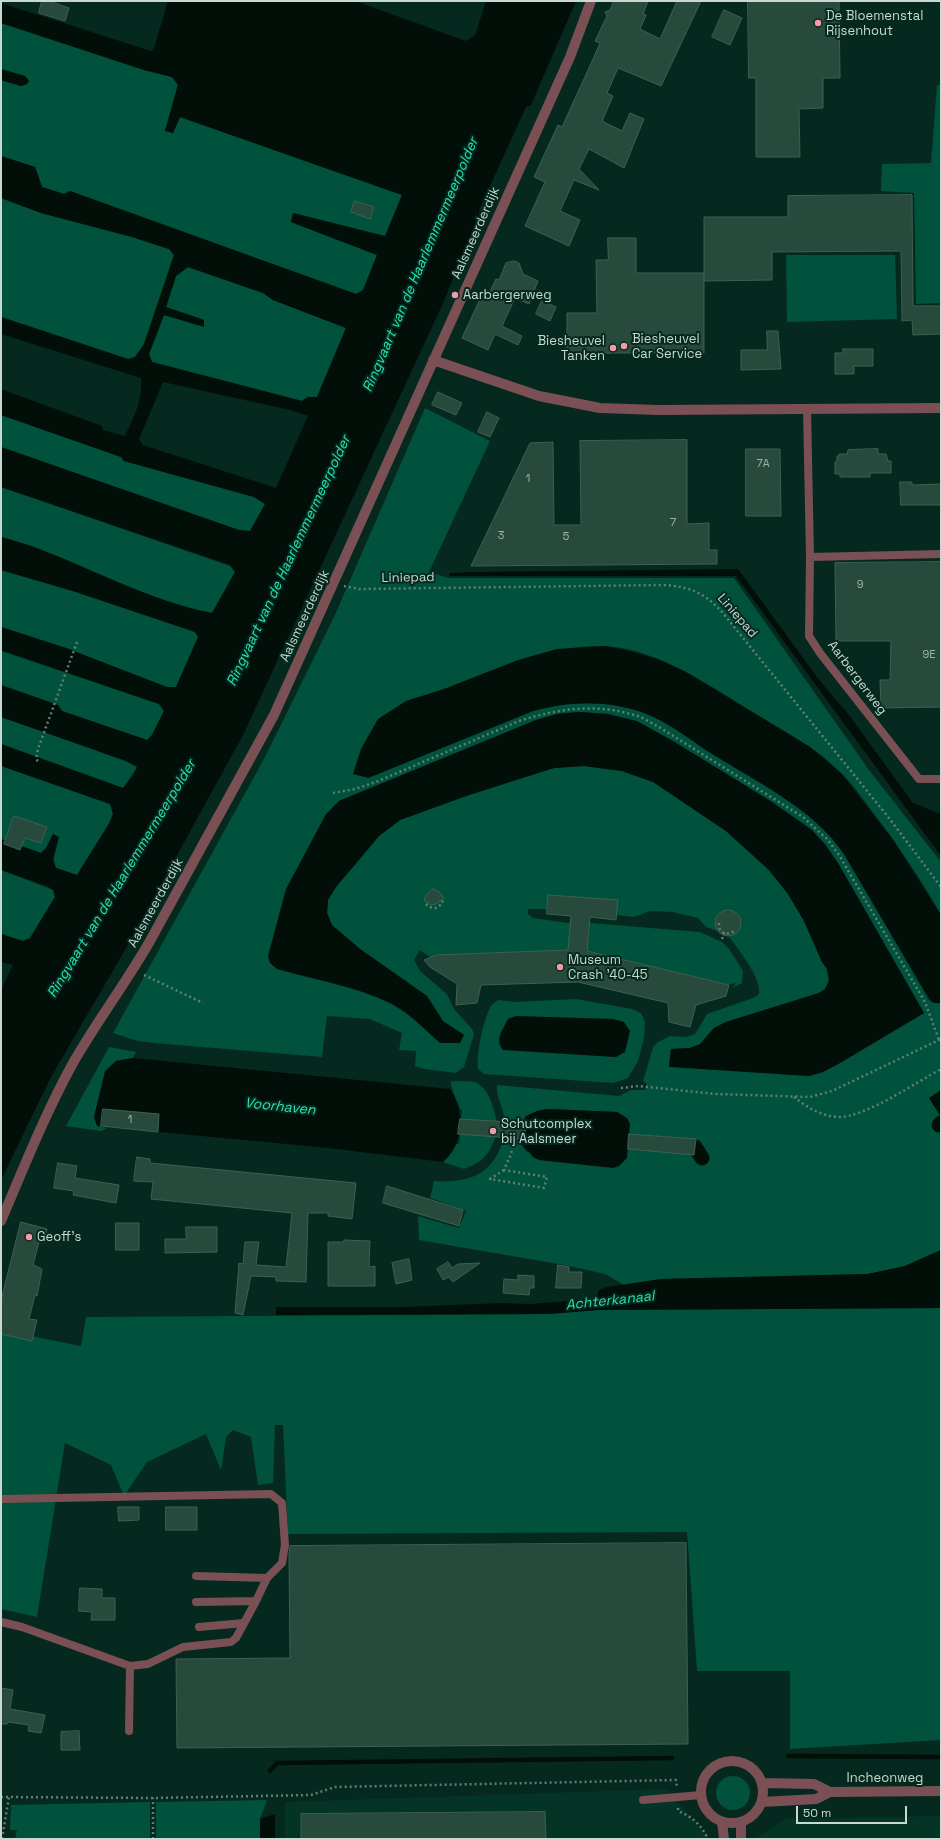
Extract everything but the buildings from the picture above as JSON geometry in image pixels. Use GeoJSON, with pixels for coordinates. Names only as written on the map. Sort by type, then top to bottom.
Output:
{"type":"FeatureCollection","features":[{"type":"Feature","properties":{"kind":"street","name":"Aalsmeerderdijk"},"geometry":{"type":"LineString","coordinates":[[1,1221],[52,1102],[99,1019],[134,970],[274,715],[570,57],[591,1]]}},
{"type":"Feature","properties":{"kind":"street"},"geometry":{"type":"LineString","coordinates":[[433,360],[534,395],[600,408],[658,410],[941,408]]}},
{"type":"Feature","properties":{"kind":"street"},"geometry":{"type":"LineString","coordinates":[[731,1761],[741,1762],[750,1766],[758,1774],[762,1782],[764,1794],[762,1802],[753,1815],[740,1823],[722,1822],[708,1812],[701,1795],[702,1785],[706,1775],[712,1768],[721,1763],[731,1761]]}},
{"type":"Feature","properties":{"kind":"street","name":"Incheonweg"},"geometry":{"type":"LineString","coordinates":[[762,1782],[814,1784],[830,1792]]}},
{"type":"Feature","properties":{"kind":"street","name":"Incheonweg"},"geometry":{"type":"LineString","coordinates":[[762,1802],[816,1799],[830,1792],[941,1791]]}},
{"type":"Feature","properties":{"kind":"street"},"geometry":{"type":"LineString","coordinates":[[722,1822],[724,1839]]}},
{"type":"Feature","properties":{"kind":"street"},"geometry":{"type":"LineString","coordinates":[[740,1823],[742,1839]]}},
{"type":"Feature","properties":{"kind":"lane","name":"Aarbergerweg"},"geometry":{"type":"LineString","coordinates":[[807,409],[810,557],[809,636],[820,653],[919,780],[941,779]]}},
{"type":"Feature","properties":{"kind":"lane"},"geometry":{"type":"LineString","coordinates":[[810,557],[941,554]]}},
{"type":"Feature","properties":{"kind":"lane"},"geometry":{"type":"LineString","coordinates":[[1,1499],[252,1493],[271,1494],[282,1503],[286,1545],[282,1563],[267,1578],[236,1638],[231,1642],[184,1647],[148,1664],[130,1666],[22,1627],[1,1622]]}},
{"type":"Feature","properties":{"kind":"lane"},"geometry":{"type":"LineString","coordinates":[[196,1576],[267,1578]]}},
{"type":"Feature","properties":{"kind":"lane"},"geometry":{"type":"LineString","coordinates":[[196,1602],[256,1600]]}},
{"type":"Feature","properties":{"kind":"lane"},"geometry":{"type":"LineString","coordinates":[[199,1627],[244,1623]]}},
{"type":"Feature","properties":{"kind":"lane"},"geometry":{"type":"LineString","coordinates":[[129,1731],[130,1666]]}},
{"type":"Feature","properties":{"kind":"lane"},"geometry":{"type":"LineString","coordinates":[[643,1800],[701,1795]]}},
{"type":"Feature","properties":{"kind":"path","name":"Liniepad"},"geometry":{"type":"LineString","coordinates":[[335,582],[359,589],[664,585],[682,586],[703,594],[718,608],[782,686],[889,818],[941,886]]}},
{"type":"Feature","properties":{"kind":"path"},"geometry":{"type":"LineString","coordinates":[[38,761],[36,759],[77,642]]}},
{"type":"Feature","properties":{"kind":"path"},"geometry":{"type":"LineString","coordinates":[[333,793],[355,789],[376,782],[544,713],[580,708],[617,710],[636,715],[659,727],[803,817],[828,840],[839,855],[924,1002],[940,1040],[832,1091],[810,1097],[716,1094],[638,1086],[621,1088]]}},
{"type":"Feature","properties":{"kind":"path"},"geometry":{"type":"LineString","coordinates":[[426,904],[429,907],[436,908],[442,904],[443,899]]}},
{"type":"Feature","properties":{"kind":"path"},"geometry":{"type":"LineString","coordinates":[[719,923],[719,929],[730,934],[734,931]]}},
{"type":"Feature","properties":{"kind":"path"},"geometry":{"type":"LineString","coordinates":[[722,939],[725,932]]}},
{"type":"Feature","properties":{"kind":"path"},"geometry":{"type":"LineString","coordinates":[[134,970],[203,1004]]}},
{"type":"Feature","properties":{"kind":"path"},"geometry":{"type":"LineString","coordinates":[[793,1096],[814,1110],[828,1116],[839,1117],[854,1114],[887,1099],[941,1069]]}},
{"type":"Feature","properties":{"kind":"path"},"geometry":{"type":"LineString","coordinates":[[504,1170],[547,1177],[544,1188],[490,1179],[504,1170],[511,1154],[514,1140]]}},
{"type":"Feature","properties":{"kind":"path"},"geometry":{"type":"LineString","coordinates":[[1,1797],[153,1798],[311,1795],[335,1787],[676,1780],[679,1798],[678,1811],[689,1815],[701,1826],[708,1839]]}},
{"type":"Feature","properties":{"kind":"path"},"geometry":{"type":"LineString","coordinates":[[2,1839],[9,1797]]}},
{"type":"Feature","properties":{"kind":"path"},"geometry":{"type":"LineString","coordinates":[[153,1798],[153,1839]]}},
{"type":"Feature","properties":{"kind":"shaded area"},"geometry":{"type":"Polygon","coordinates":[[[1,23],[144,70],[172,77],[178,84],[165,131],[173,133],[180,117],[402,195],[385,237],[293,213],[291,222],[377,255],[363,290],[356,294],[70,191],[64,194],[42,187],[35,167],[1,156],[1,80],[21,86],[27,84],[29,81],[25,76],[1,69],[1,23]]]}},
{"type":"Feature","properties":{"kind":"shaded area"},"geometry":{"type":"Polygon","coordinates":[[[937,85],[941,85],[941,303],[916,304],[914,193],[881,191],[882,164],[931,163],[937,85]]]}},
{"type":"Feature","properties":{"kind":"shaded area"},"geometry":{"type":"Polygon","coordinates":[[[1,198],[41,213],[132,237],[169,249],[174,255],[144,344],[135,357],[128,359],[1,317],[1,198]]]}},
{"type":"Feature","properties":{"kind":"shaded area"},"geometry":{"type":"Polygon","coordinates":[[[786,255],[895,255],[897,319],[787,322],[786,255]]]}},
{"type":"Feature","properties":{"kind":"shaded area"},"geometry":{"type":"Polygon","coordinates":[[[188,267],[263,293],[273,300],[346,328],[317,397],[308,397],[302,401],[152,362],[149,354],[164,315],[204,326],[204,320],[166,307],[176,276],[188,267]]]}},
{"type":"Feature","properties":{"kind":"shaded area"},"geometry":{"type":"Polygon","coordinates":[[[425,408],[490,441],[429,572],[449,578],[734,578],[869,770],[941,862],[941,915],[900,849],[850,782],[832,764],[813,749],[705,683],[665,662],[623,648],[603,646],[563,649],[524,659],[438,691],[406,701],[368,778],[533,711],[561,705],[589,703],[603,704],[630,709],[653,716],[764,785],[800,809],[816,822],[831,837],[844,854],[929,1000],[934,1003],[941,1003],[941,1090],[929,1098],[941,1117],[941,1250],[905,1266],[868,1274],[661,1279],[624,1285],[605,1274],[564,1265],[419,1240],[418,1216],[459,1228],[466,1211],[430,1198],[434,1181],[459,1180],[470,1178],[479,1174],[494,1160],[500,1150],[504,1137],[520,1138],[522,1146],[527,1152],[622,1115],[617,1112],[553,1109],[537,1111],[525,1116],[522,1123],[505,1122],[497,1085],[619,1096],[631,1090],[645,1090],[647,1084],[643,1081],[653,1047],[658,1042],[670,1036],[686,1037],[695,1034],[707,1014],[753,998],[759,994],[755,976],[750,966],[716,919],[718,931],[706,927],[698,918],[673,912],[650,911],[634,917],[616,915],[583,898],[548,895],[547,909],[528,909],[528,914],[533,918],[568,923],[571,922],[568,950],[436,955],[431,958],[420,950],[414,960],[420,971],[447,994],[454,1009],[472,1029],[474,1034],[464,1067],[456,1073],[424,1069],[415,1066],[416,1051],[399,1050],[402,1033],[370,1019],[327,1016],[322,1057],[154,1043],[138,1041],[113,1033],[265,757],[334,617],[425,408]],[[579,712],[557,714],[536,720],[339,801],[295,974],[356,990],[392,1004],[411,1017],[440,1043],[464,1035],[443,1021],[427,996],[360,949],[332,925],[327,913],[328,900],[336,887],[379,836],[400,820],[469,795],[554,768],[584,766],[622,771],[653,782],[726,831],[769,870],[788,894],[804,921],[822,962],[827,969],[829,981],[825,989],[819,993],[726,1022],[714,1028],[700,1044],[690,1048],[671,1049],[669,1066],[809,1076],[823,1072],[840,1063],[924,1013],[838,863],[812,830],[772,802],[696,755],[608,714],[579,712]]]}},
{"type":"Feature","properties":{"kind":"shaded area"},"geometry":{"type":"Polygon","coordinates":[[[1,415],[121,457],[124,461],[254,497],[265,504],[250,531],[239,530],[1,447],[1,415]]]}},
{"type":"Feature","properties":{"kind":"shaded area"},"geometry":{"type":"Polygon","coordinates":[[[1,487],[230,566],[235,572],[212,613],[189,608],[146,594],[34,547],[1,537],[1,487]]]}},
{"type":"Feature","properties":{"kind":"shaded area"},"geometry":{"type":"Polygon","coordinates":[[[1,570],[76,592],[195,632],[198,637],[176,687],[167,688],[66,648],[1,627],[1,570]]]}},
{"type":"Feature","properties":{"kind":"shaded area"},"geometry":{"type":"Polygon","coordinates":[[[1,651],[159,704],[164,711],[152,735],[147,740],[62,711],[58,705],[1,685],[1,651]]]}},
{"type":"Feature","properties":{"kind":"shaded area"},"geometry":{"type":"Polygon","coordinates":[[[1,717],[126,761],[137,767],[123,788],[1,744],[1,717]]]}},
{"type":"Feature","properties":{"kind":"shaded area"},"geometry":{"type":"Polygon","coordinates":[[[1,766],[110,804],[113,814],[109,823],[77,875],[56,868],[53,834],[46,848],[41,853],[1,839],[1,766]]]}},
{"type":"Feature","properties":{"kind":"shaded area"},"geometry":{"type":"Polygon","coordinates":[[[1,870],[53,890],[55,897],[30,938],[23,941],[1,934],[1,870]]]}},
{"type":"Feature","properties":{"kind":"shaded area"},"geometry":{"type":"Polygon","coordinates":[[[590,923],[700,932],[722,942],[730,950],[743,971],[742,983],[732,988],[736,983],[723,986],[721,983],[587,951],[590,923]]]}},
{"type":"Feature","properties":{"kind":"shaded area"},"geometry":{"type":"Polygon","coordinates":[[[576,999],[632,1009],[641,1013],[645,1022],[644,1038],[638,1061],[628,1078],[613,1083],[484,1074],[478,1069],[478,1055],[483,1028],[488,1012],[492,1005],[498,1000],[515,1002],[576,999]],[[516,1016],[577,1054],[616,1057],[516,1016]]]}},
{"type":"Feature","properties":{"kind":"shaded area"},"geometry":{"type":"Polygon","coordinates":[[[109,1047],[136,1052],[133,1058],[116,1061],[101,1093],[95,1118],[97,1126],[107,1128],[101,1131],[66,1126],[109,1047]]]}},
{"type":"Feature","properties":{"kind":"shaded area"},"geometry":{"type":"Polygon","coordinates":[[[451,1081],[477,1083],[481,1086],[491,1101],[497,1122],[461,1119],[462,1110],[460,1109],[453,1092],[451,1081]]]}},
{"type":"Feature","properties":{"kind":"shaded area"},"geometry":{"type":"Polygon","coordinates":[[[460,1134],[496,1136],[488,1153],[481,1160],[464,1169],[443,1162],[459,1143],[460,1134]]]}},
{"type":"Feature","properties":{"kind":"shaded area"},"geometry":{"type":"Polygon","coordinates":[[[941,1308],[941,1740],[790,1749],[790,1671],[697,1671],[687,1532],[288,1534],[283,1425],[275,1425],[273,1483],[258,1485],[251,1437],[233,1430],[226,1437],[221,1470],[206,1434],[147,1462],[124,1496],[111,1465],[65,1443],[37,1617],[1,1609],[1,1330],[81,1346],[86,1317],[548,1314],[598,1310],[941,1308]]]}},
{"type":"Feature","properties":{"kind":"shaded area"},"geometry":{"type":"Polygon","coordinates":[[[730,1776],[736,1776],[740,1777],[747,1783],[750,1793],[749,1800],[743,1807],[736,1810],[730,1810],[726,1809],[719,1803],[716,1796],[716,1790],[717,1786],[723,1779],[730,1776]]]}},
{"type":"Feature","properties":{"kind":"shaded area"},"geometry":{"type":"Polygon","coordinates":[[[667,1789],[709,1839],[285,1839],[285,1802],[667,1789]]]}},
{"type":"Feature","properties":{"kind":"shaded area"},"geometry":{"type":"Polygon","coordinates":[[[267,1800],[260,1819],[260,1839],[156,1839],[156,1802],[267,1800]]]}},
{"type":"Feature","properties":{"kind":"shaded area"},"geometry":{"type":"Polygon","coordinates":[[[150,1802],[150,1839],[15,1839],[17,1830],[10,1830],[11,1805],[150,1802]]]}},
{"type":"Feature","properties":{"kind":"shaded area"},"geometry":{"type":"Polygon","coordinates":[[[941,1816],[941,1839],[754,1839],[786,1819],[941,1816]]]}},
{"type":"Feature","properties":{"kind":"water","name":"Ringvaart van de Haarlemmermeerpolder"},"geometry":{"type":"Polygon","coordinates":[[[168,1],[355,1],[466,41],[475,35],[486,1],[576,1],[531,105],[526,107],[480,208],[479,215],[444,301],[243,735],[125,950],[51,1077],[1,1180],[1,990],[13,965],[1,962],[1,934],[23,941],[30,938],[55,897],[53,890],[47,886],[1,870],[1,839],[41,853],[46,848],[53,834],[59,837],[53,860],[56,868],[77,875],[109,824],[113,814],[110,804],[1,766],[1,744],[123,788],[133,776],[137,767],[126,761],[1,717],[1,685],[58,705],[62,711],[147,740],[152,735],[164,711],[159,704],[1,650],[1,627],[66,648],[167,687],[176,687],[198,637],[195,632],[76,592],[1,570],[1,537],[34,547],[124,585],[167,601],[212,613],[235,572],[230,565],[1,487],[1,447],[239,530],[250,531],[265,504],[254,497],[124,461],[121,457],[1,415],[1,389],[102,426],[103,430],[125,436],[135,415],[141,394],[141,378],[1,334],[1,317],[128,359],[135,357],[144,344],[174,255],[169,249],[132,237],[41,213],[1,198],[1,156],[35,167],[42,187],[64,194],[70,191],[356,294],[363,290],[377,255],[291,222],[293,213],[385,236],[402,195],[180,117],[173,133],[165,131],[178,85],[172,77],[144,70],[1,23],[1,3],[151,51],[154,48],[168,1]],[[188,267],[176,276],[166,307],[204,320],[204,327],[164,315],[149,354],[152,362],[302,401],[308,397],[317,397],[346,328],[273,300],[263,293],[188,267]],[[163,382],[139,439],[143,445],[276,488],[308,416],[290,410],[163,382]]]}},
{"type":"Feature","properties":{"kind":"water"},"geometry":{"type":"Polygon","coordinates":[[[1,69],[25,76],[29,81],[27,84],[21,86],[1,80],[1,69]]]}},
{"type":"Feature","properties":{"kind":"water"},"geometry":{"type":"Polygon","coordinates":[[[738,569],[820,681],[849,715],[913,803],[941,814],[941,856],[736,576],[449,576],[450,573],[471,572],[738,569]]]}},
{"type":"Feature","properties":{"kind":"water"},"geometry":{"type":"Polygon","coordinates":[[[605,646],[658,659],[686,672],[810,747],[842,774],[894,841],[941,915],[941,1003],[934,1003],[930,1000],[844,854],[831,837],[816,822],[800,809],[764,785],[653,716],[630,709],[603,704],[589,703],[561,705],[533,711],[368,778],[353,774],[361,749],[378,719],[406,701],[447,688],[518,660],[557,649],[605,646]]]}},
{"type":"Feature","properties":{"kind":"water"},"geometry":{"type":"Polygon","coordinates":[[[579,712],[608,714],[637,721],[673,741],[772,802],[812,830],[825,844],[838,863],[924,1013],[840,1063],[823,1072],[809,1076],[669,1067],[671,1049],[690,1048],[700,1044],[714,1028],[726,1022],[819,993],[825,989],[829,980],[827,969],[822,962],[804,921],[788,894],[769,870],[726,831],[653,782],[622,771],[584,766],[554,768],[469,795],[400,820],[379,836],[336,887],[328,900],[327,913],[332,925],[360,949],[427,996],[443,1021],[464,1035],[460,1043],[440,1043],[405,1012],[392,1004],[364,992],[277,969],[270,963],[268,956],[286,889],[326,814],[339,801],[536,720],[557,714],[579,712]]]}},
{"type":"Feature","properties":{"kind":"water"},"geometry":{"type":"Polygon","coordinates":[[[516,1016],[613,1019],[624,1022],[630,1031],[625,1052],[616,1057],[503,1050],[499,1042],[500,1034],[508,1019],[516,1016]]]}},
{"type":"Feature","properties":{"kind":"water","name":"Voorhaven"},"geometry":{"type":"Polygon","coordinates":[[[133,1058],[450,1089],[455,1097],[460,1117],[458,1137],[450,1155],[443,1162],[328,1148],[97,1126],[94,1117],[105,1071],[116,1061],[133,1058]]]}},
{"type":"Feature","properties":{"kind":"water"},"geometry":{"type":"Polygon","coordinates":[[[941,1090],[941,1117],[929,1098],[941,1090]]]}},
{"type":"Feature","properties":{"kind":"water"},"geometry":{"type":"Polygon","coordinates":[[[546,1109],[617,1112],[627,1118],[630,1124],[627,1158],[619,1166],[613,1168],[539,1160],[533,1157],[524,1146],[522,1125],[527,1116],[537,1111],[546,1109]]]}},
{"type":"Feature","properties":{"kind":"water","name":"Achterkanaal"},"geometry":{"type":"Polygon","coordinates":[[[941,1250],[941,1308],[598,1310],[548,1314],[276,1315],[276,1307],[402,1307],[501,1303],[530,1304],[595,1299],[599,1290],[607,1287],[661,1279],[868,1274],[905,1266],[941,1250]]]}},
{"type":"Feature","properties":{"kind":"water"},"geometry":{"type":"Polygon","coordinates":[[[275,1814],[275,1839],[260,1839],[260,1819],[275,1814]]]}},
{"type":"Feature","properties":{"kind":"waterway"},"geometry":{"type":"LineString","coordinates":[[675,1146],[695,1147],[702,1158]]}},
{"type":"Feature","properties":{"kind":"waterway"},"geometry":{"type":"LineString","coordinates":[[788,1756],[941,1757]]}},
{"type":"Feature","properties":{"kind":"waterway"},"geometry":{"type":"LineString","coordinates":[[270,1771],[277,1763],[672,1758]]}},
{"type":"Feature","properties":{"kind":"place","name":"De Bloemenstal Rijsenhout"},"geometry":{"type":"Point","coordinates":[818,23]}},
{"type":"Feature","properties":{"kind":"place","name":"Aarbergerweg"},"geometry":{"type":"Point","coordinates":[455,295]}},
{"type":"Feature","properties":{"kind":"place","name":"Biesheuvel Car Service"},"geometry":{"type":"Point","coordinates":[624,346]}},
{"type":"Feature","properties":{"kind":"place","name":"Biesheuvel Tanken"},"geometry":{"type":"Point","coordinates":[613,348]}},
{"type":"Feature","properties":{"kind":"place","name":"Museum Crash '40-45"},"geometry":{"type":"Point","coordinates":[560,967]}},
{"type":"Feature","properties":{"kind":"place","name":"Schutcomplex bij Aalsmeer"},"geometry":{"type":"Point","coordinates":[493,1131]}},
{"type":"Feature","properties":{"kind":"place","name":"Geoff's"},"geometry":{"type":"Point","coordinates":[29,1237]}}]}
